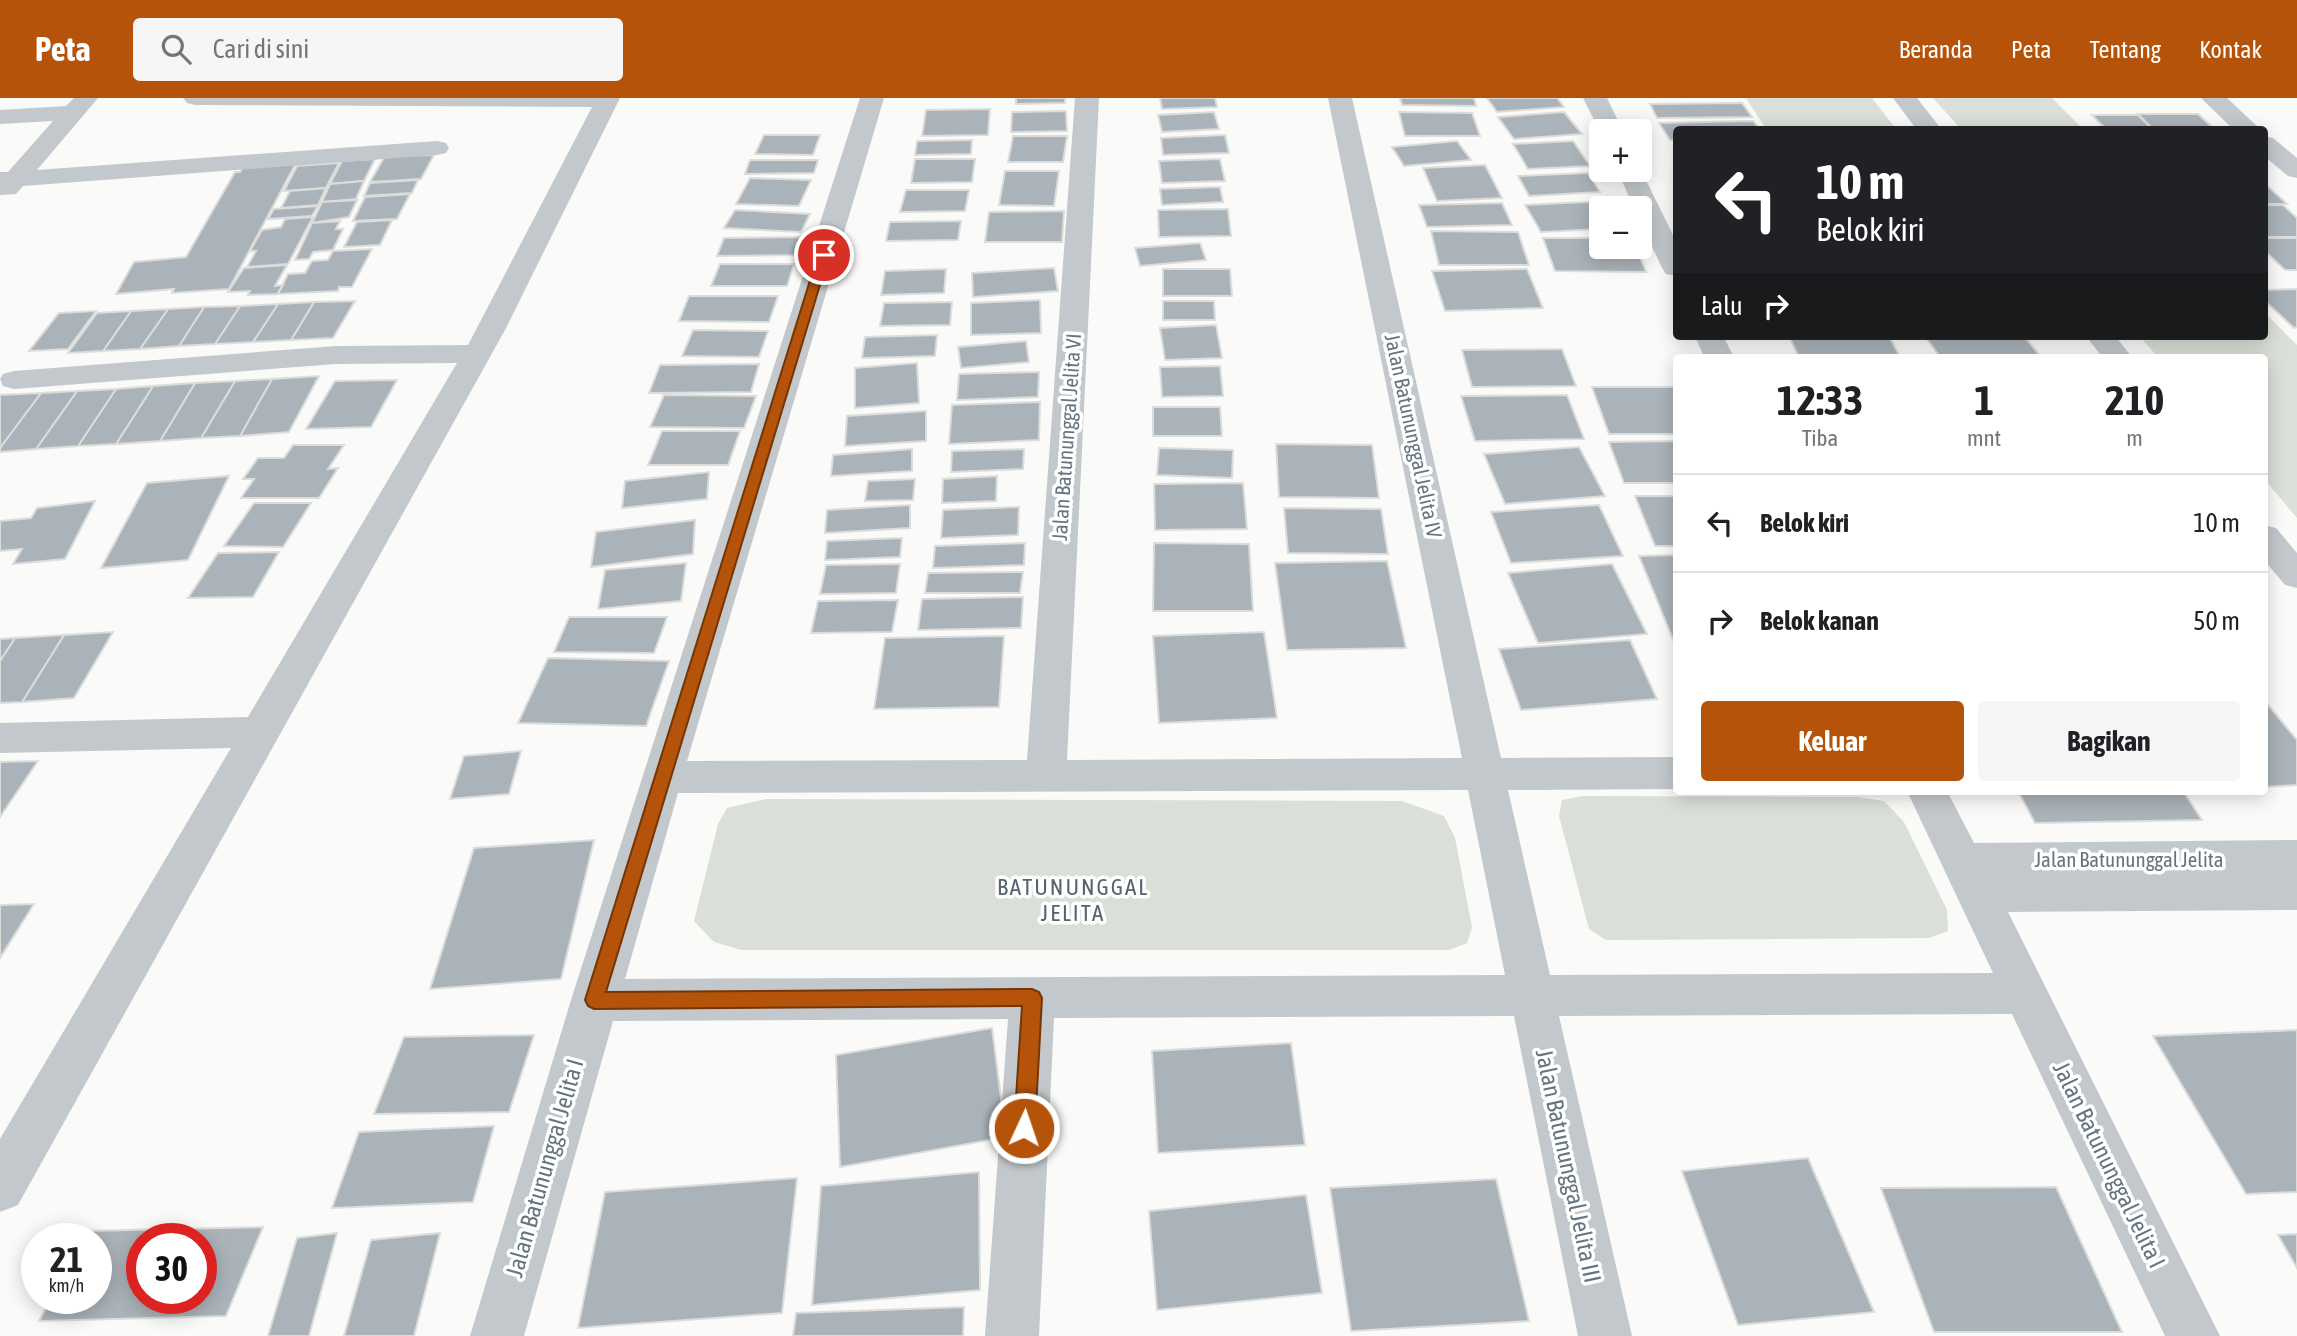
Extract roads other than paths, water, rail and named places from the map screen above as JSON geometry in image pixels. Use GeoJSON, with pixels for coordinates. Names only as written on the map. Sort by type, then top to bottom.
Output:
{"type":"FeatureCollection","features":[{"type":"Feature","properties":{"kind":"street"},"geometry":{"type":"LineString","coordinates":[[0,1187],[476,354],[607,99],[195,98]]}},
{"type":"Feature","properties":{"kind":"street","name":"Jalan Batununggal Jelita I"},"geometry":{"type":"LineString","coordinates":[[496,1336],[594,1000],[872,98]]}},
{"type":"Feature","properties":{"kind":"street","name":"Jalan Batununggal Jelita VI"},"geometry":{"type":"LineString","coordinates":[[1046,775],[1087,98]]}},
{"type":"Feature","properties":{"kind":"street","name":"Jalan Batununggal Jelita IV"},"geometry":{"type":"LineString","coordinates":[[1340,98],[1532,995]]}},
{"type":"Feature","properties":{"kind":"street"},"geometry":{"type":"LineString","coordinates":[[1595,98],[1605,119]]}},
{"type":"Feature","properties":{"kind":"street"},"geometry":{"type":"LineString","coordinates":[[1905,98],[1927,126]]}},
{"type":"Feature","properties":{"kind":"street"},"geometry":{"type":"LineString","coordinates":[[2213,98],[2244,126]]}},
{"type":"Feature","properties":{"kind":"street"},"geometry":{"type":"LineString","coordinates":[[0,117],[79,106]]}},
{"type":"Feature","properties":{"kind":"street"},"geometry":{"type":"LineString","coordinates":[[0,200],[7,179],[79,106]]}},
{"type":"Feature","properties":{"kind":"street"},"geometry":{"type":"LineString","coordinates":[[2268,146],[2297,171]]}},
{"type":"Feature","properties":{"kind":"street"},"geometry":{"type":"LineString","coordinates":[[7,179],[437,148]]}},
{"type":"Feature","properties":{"kind":"street"},"geometry":{"type":"LineString","coordinates":[[1635,182],[1673,262]]}},
{"type":"Feature","properties":{"kind":"street"},"geometry":{"type":"LineString","coordinates":[[2103,340],[2115,354]]}},
{"type":"Feature","properties":{"kind":"street"},"geometry":{"type":"LineString","coordinates":[[14,380],[336,355],[476,354]]}},
{"type":"Feature","properties":{"kind":"street"},"geometry":{"type":"LineString","coordinates":[[2268,541],[2297,576]]}},
{"type":"Feature","properties":{"kind":"street"},"geometry":{"type":"LineString","coordinates":[[0,738],[260,732]]}},
{"type":"Feature","properties":{"kind":"street"},"geometry":{"type":"LineString","coordinates":[[662,777],[1673,773]]}},
{"type":"Feature","properties":{"kind":"street","name":"Jalan Batununggal Jelita I"},"geometry":{"type":"LineString","coordinates":[[1929,795],[2193,1336]]}},
{"type":"Feature","properties":{"kind":"street","name":"Jalan Batununggal Jelita"},"geometry":{"type":"LineString","coordinates":[[1969,877],[2297,858]]}},
{"type":"Feature","properties":{"kind":"street","name":"Jalan Batununggal Jelita"},"geometry":{"type":"LineString","coordinates":[[1969,877],[2297,892]]}},
{"type":"Feature","properties":{"kind":"street"},"geometry":{"type":"LineString","coordinates":[[594,1000],[2025,993]]}},
{"type":"Feature","properties":{"kind":"street","name":"Jalan Batununggal Jelita III"},"geometry":{"type":"LineString","coordinates":[[1532,995],[1605,1336]]}},
{"type":"Feature","properties":{"kind":"street"},"geometry":{"type":"LineString","coordinates":[[1012,1336],[1032,998]]}},
{"type":"Feature","properties":{"kind":"district","name":"BATUNUNGGAL JELITA"},"geometry":{"type":"Point","coordinates":[1073,900]}}]}
